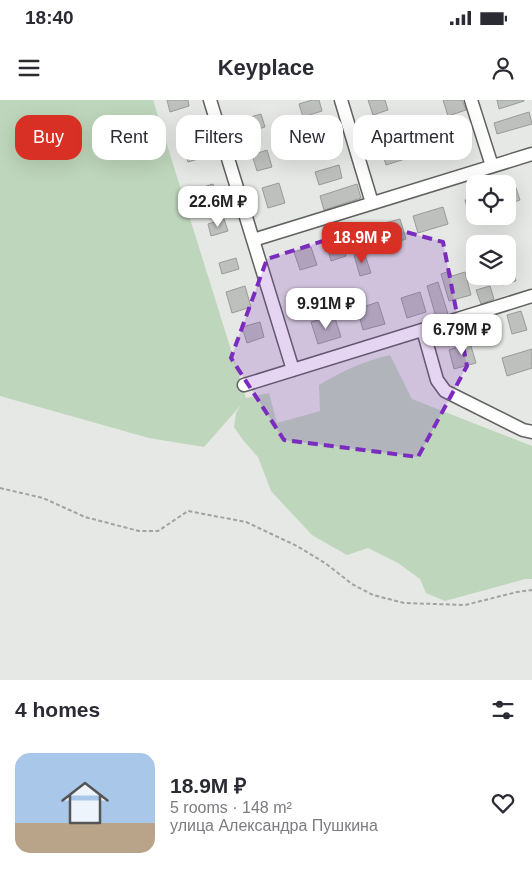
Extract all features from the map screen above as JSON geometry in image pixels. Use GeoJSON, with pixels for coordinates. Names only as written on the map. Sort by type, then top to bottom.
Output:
{"type":"FeatureCollection","features":[{"type":"Feature","properties":{"kind":"street"},"geometry":{"type":"LineString","coordinates":[[210,100],[293,370]]}},
{"type":"Feature","properties":{"kind":"street"},"geometry":{"type":"LineString","coordinates":[[341,100],[372,203]]}},
{"type":"Feature","properties":{"kind":"street"},"geometry":{"type":"LineString","coordinates":[[471,100],[492,166]]}},
{"type":"Feature","properties":{"kind":"street"},"geometry":{"type":"LineString","coordinates":[[253,240],[532,154]]}},
{"type":"Feature","properties":{"kind":"street"},"geometry":{"type":"LineString","coordinates":[[244,385],[532,296]]}},
{"type":"Feature","properties":{"kind":"street"},"geometry":{"type":"LineString","coordinates":[[423,330],[437,380],[445,391],[523,430],[532,432]]}},
{"type":"Feature","properties":{"kind":"path"},"geometry":{"type":"LineString","coordinates":[[0,488],[43,498],[85,517],[139,531],[158,531],[188,511],[246,522],[297,546],[352,584],[373,595],[404,603],[465,605],[532,590]]}},
{"type":"Feature","properties":{"kind":"highlighted area"},"geometry":{"type":"Polygon","coordinates":[[[376,224],[443,242],[467,366],[418,457],[284,440],[231,358],[267,259],[376,224]]]}},
{"type":"Feature","properties":{"kind":"green space"},"geometry":{"type":"Polygon","coordinates":[[[0,100],[153,100],[158,115],[92,115],[92,160],[166,160],[166,142],[246,398],[269,393],[277,423],[320,411],[319,385],[353,367],[390,355],[412,399],[532,446],[532,579],[525,579],[445,601],[426,593],[420,579],[398,563],[368,548],[347,555],[312,535],[271,491],[258,457],[234,427],[236,413],[241,405],[204,447],[149,438],[0,396],[0,100]]]}},
{"type":"Feature","properties":{"kind":"building"},"geometry":{"type":"Polygon","coordinates":[[[167,100],[188,100],[189,106],[170,112],[167,100]]]}},
{"type":"Feature","properties":{"kind":"building"},"geometry":{"type":"Polygon","coordinates":[[[319,100],[322,111],[302,115],[299,104],[319,100]]]}},
{"type":"Feature","properties":{"kind":"building"},"geometry":{"type":"Polygon","coordinates":[[[368,100],[385,100],[388,110],[373,115],[368,100]]]}},
{"type":"Feature","properties":{"kind":"building"},"geometry":{"type":"Polygon","coordinates":[[[443,100],[462,100],[466,110],[448,115],[443,100]]]}},
{"type":"Feature","properties":{"kind":"building"},"geometry":{"type":"Polygon","coordinates":[[[497,100],[524,100],[524,101],[499,109],[497,100]]]}},
{"type":"Feature","properties":{"kind":"building"},"geometry":{"type":"Polygon","coordinates":[[[529,112],[532,124],[497,134],[494,123],[529,112]]]}},
{"type":"Feature","properties":{"kind":"building"},"geometry":{"type":"Polygon","coordinates":[[[261,114],[265,127],[261,128],[261,115],[258,115],[261,114]]]}},
{"type":"Feature","properties":{"kind":"building"},"geometry":{"type":"Polygon","coordinates":[[[267,150],[272,167],[257,171],[254,160],[261,160],[261,152],[267,150]]]}},
{"type":"Feature","properties":{"kind":"building"},"geometry":{"type":"Polygon","coordinates":[[[384,160],[402,160],[386,165],[384,160]]]}},
{"type":"Feature","properties":{"kind":"building"},"geometry":{"type":"Polygon","coordinates":[[[339,165],[342,178],[319,185],[315,172],[339,165]]]}},
{"type":"Feature","properties":{"kind":"building"},"geometry":{"type":"Polygon","coordinates":[[[279,183],[285,203],[268,208],[262,188],[279,183]]]}},
{"type":"Feature","properties":{"kind":"building"},"geometry":{"type":"Polygon","coordinates":[[[213,184],[219,205],[200,211],[194,190],[213,184]]]}},
{"type":"Feature","properties":{"kind":"building"},"geometry":{"type":"Polygon","coordinates":[[[357,184],[361,198],[324,210],[320,196],[357,184]]]}},
{"type":"Feature","properties":{"kind":"building"},"geometry":{"type":"Polygon","coordinates":[[[516,188],[520,200],[516,201],[516,188]]]}},
{"type":"Feature","properties":{"kind":"building"},"geometry":{"type":"Polygon","coordinates":[[[443,207],[448,224],[418,233],[413,216],[443,207]]]}},
{"type":"Feature","properties":{"kind":"building"},"geometry":{"type":"Polygon","coordinates":[[[224,219],[228,231],[211,236],[208,224],[224,219]]]}},
{"type":"Feature","properties":{"kind":"building"},"geometry":{"type":"Polygon","coordinates":[[[400,219],[406,239],[384,246],[377,225],[400,219]]]}},
{"type":"Feature","properties":{"kind":"building"},"geometry":{"type":"Polygon","coordinates":[[[341,239],[346,256],[331,261],[326,243],[341,239]]]}},
{"type":"Feature","properties":{"kind":"building"},"geometry":{"type":"Polygon","coordinates":[[[311,247],[317,265],[300,270],[294,252],[311,247]]]}},
{"type":"Feature","properties":{"kind":"building"},"geometry":{"type":"Polygon","coordinates":[[[364,252],[371,273],[360,276],[354,255],[364,252]]]}},
{"type":"Feature","properties":{"kind":"building"},"geometry":{"type":"Polygon","coordinates":[[[236,258],[239,269],[222,274],[219,263],[236,258]]]}},
{"type":"Feature","properties":{"kind":"building"},"geometry":{"type":"Polygon","coordinates":[[[450,271],[452,276],[465,272],[466,285],[468,285],[471,295],[449,301],[441,274],[450,271]]]}},
{"type":"Feature","properties":{"kind":"building"},"geometry":{"type":"Polygon","coordinates":[[[438,282],[448,314],[436,317],[427,286],[438,282]]]}},
{"type":"Feature","properties":{"kind":"building"},"geometry":{"type":"Polygon","coordinates":[[[245,286],[251,307],[232,313],[226,292],[245,286]]]}},
{"type":"Feature","properties":{"kind":"building"},"geometry":{"type":"Polygon","coordinates":[[[490,286],[494,299],[481,304],[476,290],[490,286]]]}},
{"type":"Feature","properties":{"kind":"building"},"geometry":{"type":"Polygon","coordinates":[[[420,292],[426,312],[407,318],[401,298],[420,292]]]}},
{"type":"Feature","properties":{"kind":"building"},"geometry":{"type":"Polygon","coordinates":[[[378,302],[385,324],[363,330],[357,309],[378,302]]]}},
{"type":"Feature","properties":{"kind":"building"},"geometry":{"type":"Polygon","coordinates":[[[521,311],[527,330],[512,334],[507,315],[521,311]]]}},
{"type":"Feature","properties":{"kind":"building"},"geometry":{"type":"Polygon","coordinates":[[[334,315],[341,337],[318,344],[311,322],[334,315]]]}},
{"type":"Feature","properties":{"kind":"building"},"geometry":{"type":"Polygon","coordinates":[[[260,322],[264,337],[247,343],[242,327],[260,322]]]}},
{"type":"Feature","properties":{"kind":"building"},"geometry":{"type":"Polygon","coordinates":[[[470,343],[476,363],[454,369],[449,350],[470,343]]]}},
{"type":"Feature","properties":{"kind":"building"},"geometry":{"type":"Polygon","coordinates":[[[532,349],[532,368],[507,376],[502,358],[532,349]]]}}]}
